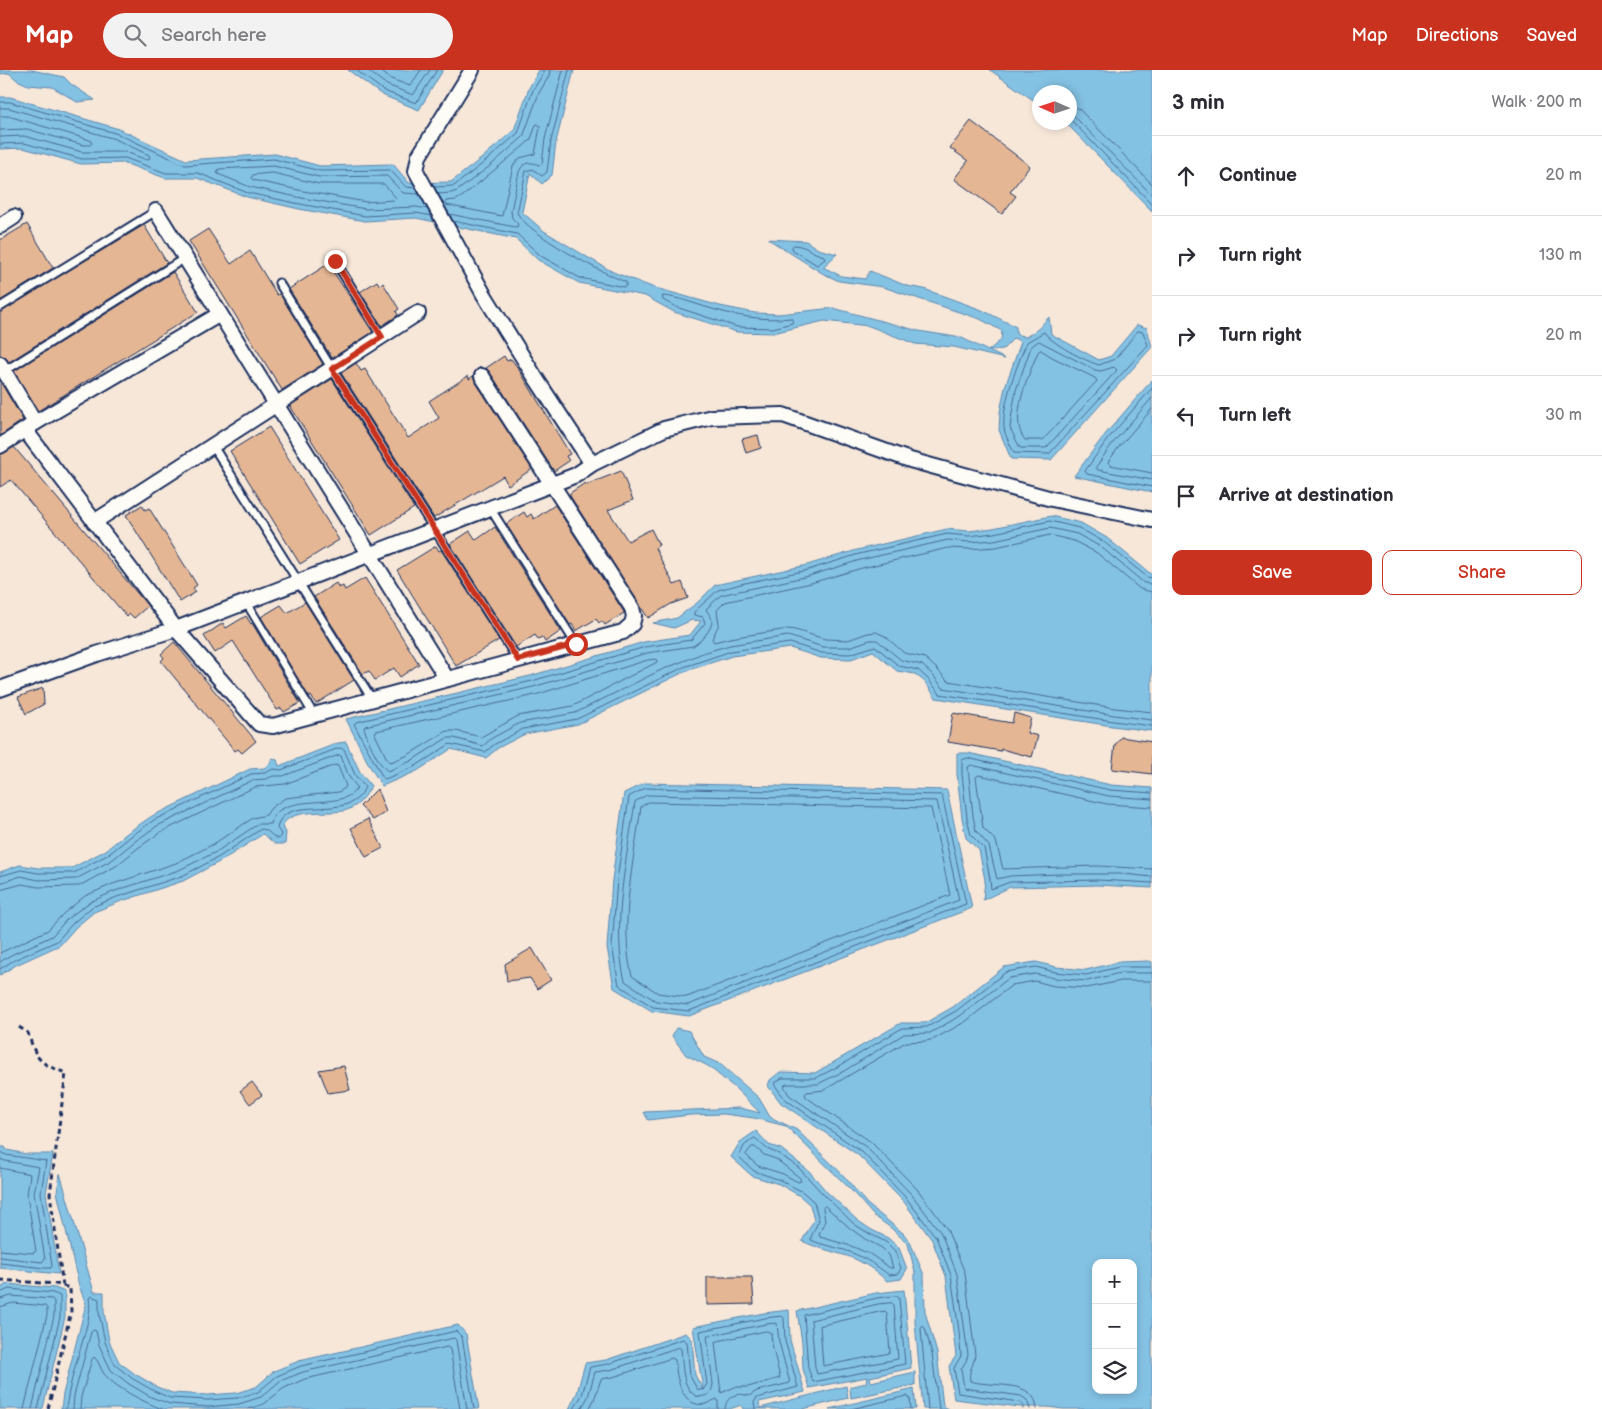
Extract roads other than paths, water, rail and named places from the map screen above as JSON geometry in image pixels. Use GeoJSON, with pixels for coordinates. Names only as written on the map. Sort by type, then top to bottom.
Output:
{"type":"FeatureCollection","features":[{"type":"Feature","properties":{"kind":"street"},"geometry":{"type":"LineString","coordinates":[[472,70],[419,156],[416,171],[482,293],[592,464]]}},
{"type":"Feature","properties":{"kind":"street"},"geometry":{"type":"LineString","coordinates":[[156,211],[447,679]]}},
{"type":"Feature","properties":{"kind":"street"},"geometry":{"type":"LineString","coordinates":[[0,226],[14,217]]}},
{"type":"Feature","properties":{"kind":"street"},"geometry":{"type":"LineString","coordinates":[[94,522],[418,313]]}},
{"type":"Feature","properties":{"kind":"street"},"geometry":{"type":"LineString","coordinates":[[0,446],[220,314]]}},
{"type":"Feature","properties":{"kind":"street"},"geometry":{"type":"LineString","coordinates":[[1,370],[30,427],[94,522],[176,629],[258,724],[273,726],[626,630],[632,624],[634,612],[482,376]]}},
{"type":"Feature","properties":{"kind":"street"},"geometry":{"type":"LineString","coordinates":[[0,688],[176,629],[576,476],[592,464],[664,429],[712,417],[783,415],[910,460],[1052,499],[1152,520]]}},
{"type":"Feature","properties":{"kind":"lane"},"geometry":{"type":"LineString","coordinates":[[0,307],[156,211]]}},
{"type":"Feature","properties":{"kind":"lane"},"geometry":{"type":"LineString","coordinates":[[1,370],[185,258]]}},
{"type":"Feature","properties":{"kind":"lane"},"geometry":{"type":"LineString","coordinates":[[335,261],[382,337]]}},
{"type":"Feature","properties":{"kind":"lane"},"geometry":{"type":"LineString","coordinates":[[279,283],[518,660]]}},
{"type":"Feature","properties":{"kind":"lane"},"geometry":{"type":"LineString","coordinates":[[213,446],[372,699]]}},
{"type":"Feature","properties":{"kind":"lane"},"geometry":{"type":"LineString","coordinates":[[490,508],[576,644]]}},
{"type":"Feature","properties":{"kind":"lane"},"geometry":{"type":"LineString","coordinates":[[246,602],[314,715]]}},
{"type":"Feature","properties":{"kind":"water"},"geometry":{"type":"Polygon","coordinates":[[[0,70],[32,70],[64,77],[72,85],[95,100],[77,102],[52,87],[28,85],[17,80],[9,73],[0,74],[0,70]]]}},
{"type":"Feature","properties":{"kind":"water"},"geometry":{"type":"Polygon","coordinates":[[[348,70],[443,70],[419,110],[382,95],[348,70]]]}},
{"type":"Feature","properties":{"kind":"water"},"geometry":{"type":"Polygon","coordinates":[[[539,70],[574,70],[556,142],[552,175],[542,184],[530,173],[522,212],[544,231],[613,272],[652,287],[720,306],[755,313],[779,314],[833,308],[919,331],[962,338],[988,351],[1001,340],[1002,331],[980,319],[883,287],[839,281],[822,273],[768,239],[806,241],[818,249],[837,254],[823,267],[841,276],[865,279],[870,271],[907,286],[924,289],[982,310],[1016,327],[1016,334],[1026,337],[1038,329],[1049,317],[1051,334],[1099,360],[1111,356],[1137,325],[1147,328],[1152,347],[1051,460],[1011,459],[999,430],[1005,387],[1021,342],[1014,338],[1003,349],[989,351],[1005,359],[954,347],[915,344],[869,326],[824,321],[773,333],[737,332],[674,312],[645,296],[579,283],[538,260],[516,239],[416,218],[365,221],[247,197],[197,178],[165,178],[124,163],[81,164],[23,148],[0,149],[0,97],[10,97],[119,129],[186,160],[275,154],[320,166],[393,164],[409,183],[451,182],[514,130],[529,88],[539,70]]]}},
{"type":"Feature","properties":{"kind":"water"},"geometry":{"type":"Polygon","coordinates":[[[990,70],[1152,70],[1152,211],[1073,130],[1077,130],[1077,85],[1032,85],[1032,99],[990,70]]]}},
{"type":"Feature","properties":{"kind":"water"},"geometry":{"type":"Polygon","coordinates":[[[1152,380],[1152,492],[1074,476],[1103,437],[1152,380]]]}},
{"type":"Feature","properties":{"kind":"water"},"geometry":{"type":"Polygon","coordinates":[[[1051,516],[1081,523],[1107,538],[1152,575],[1152,731],[936,698],[925,682],[915,674],[897,671],[873,651],[851,659],[821,658],[790,648],[732,656],[686,671],[578,724],[525,734],[498,748],[486,758],[451,749],[417,771],[382,786],[369,765],[346,719],[530,676],[644,642],[690,635],[701,621],[692,620],[674,628],[653,623],[677,618],[698,602],[715,585],[807,565],[857,550],[947,529],[969,531],[993,528],[1051,516]]]}},
{"type":"Feature","properties":{"kind":"water"},"geometry":{"type":"Polygon","coordinates":[[[346,742],[360,772],[371,786],[363,798],[352,808],[343,811],[299,814],[292,817],[282,827],[286,832],[285,844],[275,844],[263,834],[221,861],[183,881],[94,912],[76,927],[60,945],[16,965],[0,975],[0,872],[20,865],[38,868],[72,868],[106,850],[152,816],[250,769],[264,768],[269,765],[272,758],[277,760],[279,766],[338,743],[346,742]]]}},
{"type":"Feature","properties":{"kind":"water"},"geometry":{"type":"Polygon","coordinates":[[[957,753],[968,753],[1111,785],[1152,788],[1152,888],[1098,885],[1010,887],[983,900],[985,880],[979,850],[966,838],[962,818],[957,774],[957,753]]]}},
{"type":"Feature","properties":{"kind":"water"},"geometry":{"type":"Polygon","coordinates":[[[645,783],[947,790],[972,908],[689,1016],[652,1011],[614,988],[607,947],[612,880],[624,793],[645,783]]]}},
{"type":"Feature","properties":{"kind":"water"},"geometry":{"type":"Polygon","coordinates":[[[1036,962],[1056,967],[1086,970],[1119,962],[1152,962],[1152,1409],[1020,1407],[954,1399],[949,1366],[956,1356],[946,1276],[932,1240],[904,1202],[858,1155],[781,1103],[768,1086],[770,1080],[780,1072],[815,1073],[901,1023],[925,1023],[953,1007],[1004,967],[1036,962]]]}},
{"type":"Feature","properties":{"kind":"water"},"geometry":{"type":"Polygon","coordinates":[[[676,1028],[689,1031],[704,1057],[720,1064],[759,1098],[770,1117],[797,1130],[844,1176],[867,1204],[903,1233],[910,1242],[924,1275],[925,1312],[937,1353],[943,1406],[949,1409],[923,1409],[915,1323],[915,1272],[908,1244],[873,1215],[851,1190],[786,1126],[754,1118],[724,1114],[690,1115],[648,1120],[644,1112],[740,1108],[760,1113],[735,1088],[708,1066],[686,1055],[672,1036],[676,1028]]]}},
{"type":"Feature","properties":{"kind":"water"},"geometry":{"type":"Polygon","coordinates":[[[756,1131],[769,1145],[781,1149],[809,1171],[827,1192],[857,1220],[888,1238],[899,1248],[907,1269],[901,1279],[887,1281],[858,1260],[802,1241],[814,1220],[810,1205],[800,1196],[779,1184],[752,1176],[731,1157],[740,1142],[756,1131]]]}},
{"type":"Feature","properties":{"kind":"water"},"geometry":{"type":"Polygon","coordinates":[[[0,1147],[26,1154],[53,1154],[46,1193],[59,1274],[0,1268],[0,1147]]]}},
{"type":"Feature","properties":{"kind":"water"},"geometry":{"type":"Polygon","coordinates":[[[60,1173],[94,1292],[104,1292],[104,1312],[109,1341],[119,1362],[157,1387],[172,1393],[208,1395],[236,1393],[256,1387],[274,1371],[299,1361],[458,1325],[466,1334],[479,1409],[61,1409],[63,1394],[86,1304],[79,1286],[57,1192],[60,1173]]]}},
{"type":"Feature","properties":{"kind":"water"},"geometry":{"type":"Polygon","coordinates":[[[6,1284],[55,1288],[65,1292],[65,1317],[43,1408],[40,1409],[0,1409],[0,1289],[6,1284]]]}},
{"type":"Feature","properties":{"kind":"water"},"geometry":{"type":"Polygon","coordinates":[[[904,1290],[911,1368],[870,1377],[871,1382],[915,1372],[915,1385],[851,1398],[850,1387],[866,1383],[867,1377],[809,1388],[803,1369],[802,1342],[797,1311],[876,1293],[904,1290]]]}},
{"type":"Feature","properties":{"kind":"water"},"geometry":{"type":"Polygon","coordinates":[[[789,1310],[790,1340],[805,1392],[759,1402],[760,1408],[846,1386],[848,1398],[803,1409],[743,1409],[741,1405],[730,1409],[569,1409],[577,1393],[585,1363],[606,1360],[686,1333],[692,1339],[695,1375],[703,1390],[693,1327],[789,1310]]]}},
{"type":"Feature","properties":{"kind":"water"},"geometry":{"type":"Polygon","coordinates":[[[914,1389],[916,1409],[829,1409],[914,1389]]]}}]}
